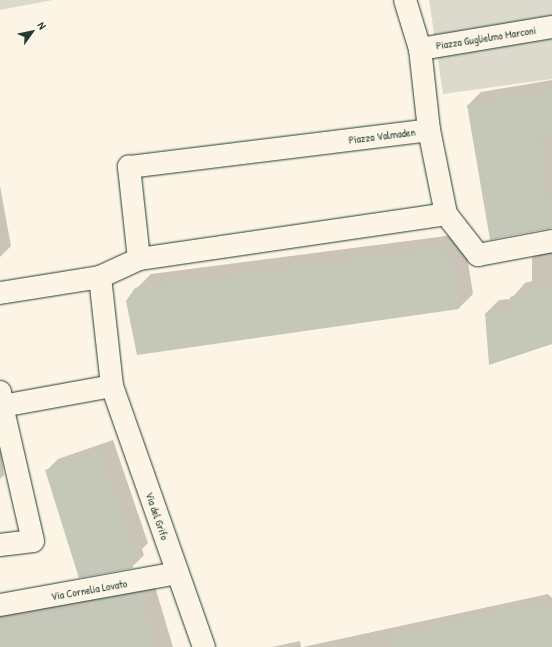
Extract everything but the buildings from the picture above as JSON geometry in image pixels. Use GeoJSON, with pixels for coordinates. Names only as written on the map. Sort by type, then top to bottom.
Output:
{"type":"FeatureCollection","features":[{"type":"Feature","properties":{"kind":"street"},"geometry":{"type":"LineString","coordinates":[[405,0],[420,48],[429,130]]}},
{"type":"Feature","properties":{"kind":"street","name":"Piazza Guglielmo Marconi"},"geometry":{"type":"LineString","coordinates":[[420,48],[552,27]]}},
{"type":"Feature","properties":{"kind":"street","name":"Piazza Valmaden"},"geometry":{"type":"LineString","coordinates":[[139,259],[129,167],[429,130],[446,214]]}},
{"type":"Feature","properties":{"kind":"street"},"geometry":{"type":"LineString","coordinates":[[0,294],[100,277],[139,259],[446,214],[478,255],[552,241]]}},
{"type":"Feature","properties":{"kind":"street","name":"Via del Grifo"},"geometry":{"type":"LineString","coordinates":[[100,277],[112,386],[204,647]]}},
{"type":"Feature","properties":{"kind":"street"},"geometry":{"type":"LineString","coordinates":[[0,545],[33,541],[1,398],[112,386]]}},
{"type":"Feature","properties":{"kind":"street","name":"Via Cornelia Lovato"},"geometry":{"type":"LineString","coordinates":[[0,605],[177,573]]}},
{"type":"Feature","properties":{"kind":"shaded area"},"geometry":{"type":"Polygon","coordinates":[[[0,0],[53,0],[0,10],[0,0]]]}},
{"type":"Feature","properties":{"kind":"shaded area"},"geometry":{"type":"Polygon","coordinates":[[[429,0],[552,0],[552,79],[443,94],[429,0]]]}}]}
